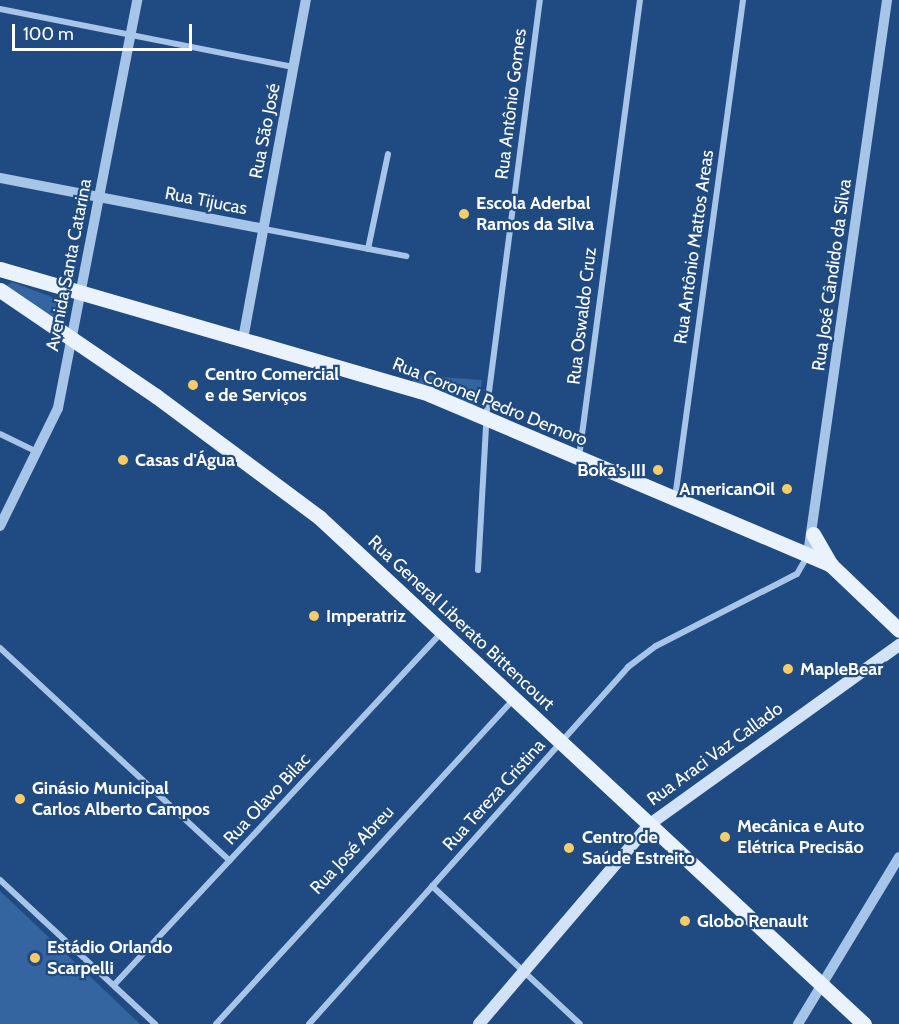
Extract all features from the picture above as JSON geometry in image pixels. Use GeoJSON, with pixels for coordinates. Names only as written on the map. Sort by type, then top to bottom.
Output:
{"type":"FeatureCollection","features":[{"type":"Feature","properties":{"kind":"main road","name":"Rua Coronel Pedro Demoro"},"geometry":{"type":"LineString","coordinates":[[0,269],[80,296],[243,339],[412,389],[486,418],[831,565],[899,630]]}},
{"type":"Feature","properties":{"kind":"main road","name":"Rua General Liberato Bittencourt"},"geometry":{"type":"LineString","coordinates":[[0,290],[307,507],[650,824],[820,987],[864,1024]]}},
{"type":"Feature","properties":{"kind":"main road"},"geometry":{"type":"LineString","coordinates":[[813,534],[831,565]]}},
{"type":"Feature","properties":{"kind":"main road","name":"Rua Araci Vaz Callado"},"geometry":{"type":"LineString","coordinates":[[479,1024],[650,824],[899,645]]}},
{"type":"Feature","properties":{"kind":"street","name":"Avenida Santa Catarina"},"geometry":{"type":"LineString","coordinates":[[0,526],[38,453],[58,408],[136,0]]}},
{"type":"Feature","properties":{"kind":"street","name":"Rua São José"},"geometry":{"type":"LineString","coordinates":[[243,339],[306,0]]}},
{"type":"Feature","properties":{"kind":"street","name":"Rua Antônio Gomes"},"geometry":{"type":"LineString","coordinates":[[478,570],[486,418],[540,0]]}},
{"type":"Feature","properties":{"kind":"street","name":"Rua Oswaldo Cruz"},"geometry":{"type":"LineString","coordinates":[[579,458],[640,0]]}},
{"type":"Feature","properties":{"kind":"street","name":"Rua Antônio Mattos Areas"},"geometry":{"type":"LineString","coordinates":[[675,498],[743,0]]}},
{"type":"Feature","properties":{"kind":"street","name":"Rua José Cândido da Silva"},"geometry":{"type":"LineString","coordinates":[[808,554],[813,534],[887,0]]}},
{"type":"Feature","properties":{"kind":"street"},"geometry":{"type":"LineString","coordinates":[[0,9],[294,67]]}},
{"type":"Feature","properties":{"kind":"street"},"geometry":{"type":"LineString","coordinates":[[368,249],[388,154]]}},
{"type":"Feature","properties":{"kind":"street","name":"Rua Tijucas"},"geometry":{"type":"LineString","coordinates":[[0,178],[406,256]]}},
{"type":"Feature","properties":{"kind":"street"},"geometry":{"type":"LineString","coordinates":[[0,434],[38,453]]}},
{"type":"Feature","properties":{"kind":"street","name":"Rua Tereza Cristina"},"geometry":{"type":"LineString","coordinates":[[309,1024],[560,743],[641,656],[797,574],[808,554]]}},
{"type":"Feature","properties":{"kind":"street","name":"Rua Olavo Bilac"},"geometry":{"type":"LineString","coordinates":[[114,986],[442,632]]}},
{"type":"Feature","properties":{"kind":"street"},"geometry":{"type":"LineString","coordinates":[[0,648],[230,861]]}},
{"type":"Feature","properties":{"kind":"street","name":"Rua José Abreu"},"geometry":{"type":"LineString","coordinates":[[216,1024],[514,699]]}},
{"type":"Feature","properties":{"kind":"street"},"geometry":{"type":"LineString","coordinates":[[798,1024],[899,857]]}},
{"type":"Feature","properties":{"kind":"street"},"geometry":{"type":"LineString","coordinates":[[0,880],[155,1024]]}},
{"type":"Feature","properties":{"kind":"street"},"geometry":{"type":"LineString","coordinates":[[432,886],[580,1024]]}},
{"type":"Feature","properties":{"kind":"shaded area"},"geometry":{"type":"Polygon","coordinates":[[[12,282],[60,300],[66,309],[64,321],[60,324],[4,287],[12,282]]]}},
{"type":"Feature","properties":{"kind":"shaded area"},"geometry":{"type":"Polygon","coordinates":[[[414,375],[482,380],[478,407],[412,383],[414,375]]]}},
{"type":"Feature","properties":{"kind":"shaded area","name":"Estádio Orlando Scarpelli"},"geometry":{"type":"Polygon","coordinates":[[[0,891],[140,1024],[0,1024],[0,891]]]}},
{"type":"Feature","properties":{"kind":"place","name":"Escola Aderbal Ramos da Silva"},"geometry":{"type":"Point","coordinates":[464,214]}},
{"type":"Feature","properties":{"kind":"place","name":"Centro Comercial e de Serviços"},"geometry":{"type":"Point","coordinates":[193,385]}},
{"type":"Feature","properties":{"kind":"place","name":"Casas d'Água"},"geometry":{"type":"Point","coordinates":[123,460]}},
{"type":"Feature","properties":{"kind":"place","name":"Boka's III"},"geometry":{"type":"Point","coordinates":[658,470]}},
{"type":"Feature","properties":{"kind":"place","name":"AmericanOil"},"geometry":{"type":"Point","coordinates":[787,489]}},
{"type":"Feature","properties":{"kind":"place","name":"Imperatriz"},"geometry":{"type":"Point","coordinates":[314,616]}},
{"type":"Feature","properties":{"kind":"place","name":"MapleBear"},"geometry":{"type":"Point","coordinates":[788,669]}},
{"type":"Feature","properties":{"kind":"place","name":"Ginásio Municipal Carlos Alberto Campos"},"geometry":{"type":"Point","coordinates":[20,799]}},
{"type":"Feature","properties":{"kind":"place","name":"Mecânica e Auto Elétrica Precisão"},"geometry":{"type":"Point","coordinates":[725,837]}},
{"type":"Feature","properties":{"kind":"place","name":"Centro de Saúde Estreito"},"geometry":{"type":"Point","coordinates":[569,848]}},
{"type":"Feature","properties":{"kind":"place","name":"Globo Renault"},"geometry":{"type":"Point","coordinates":[685,921]}},
{"type":"Feature","properties":{"kind":"place","name":"Estádio Orlando Scarpelli"},"geometry":{"type":"Point","coordinates":[35,958]}}]}
